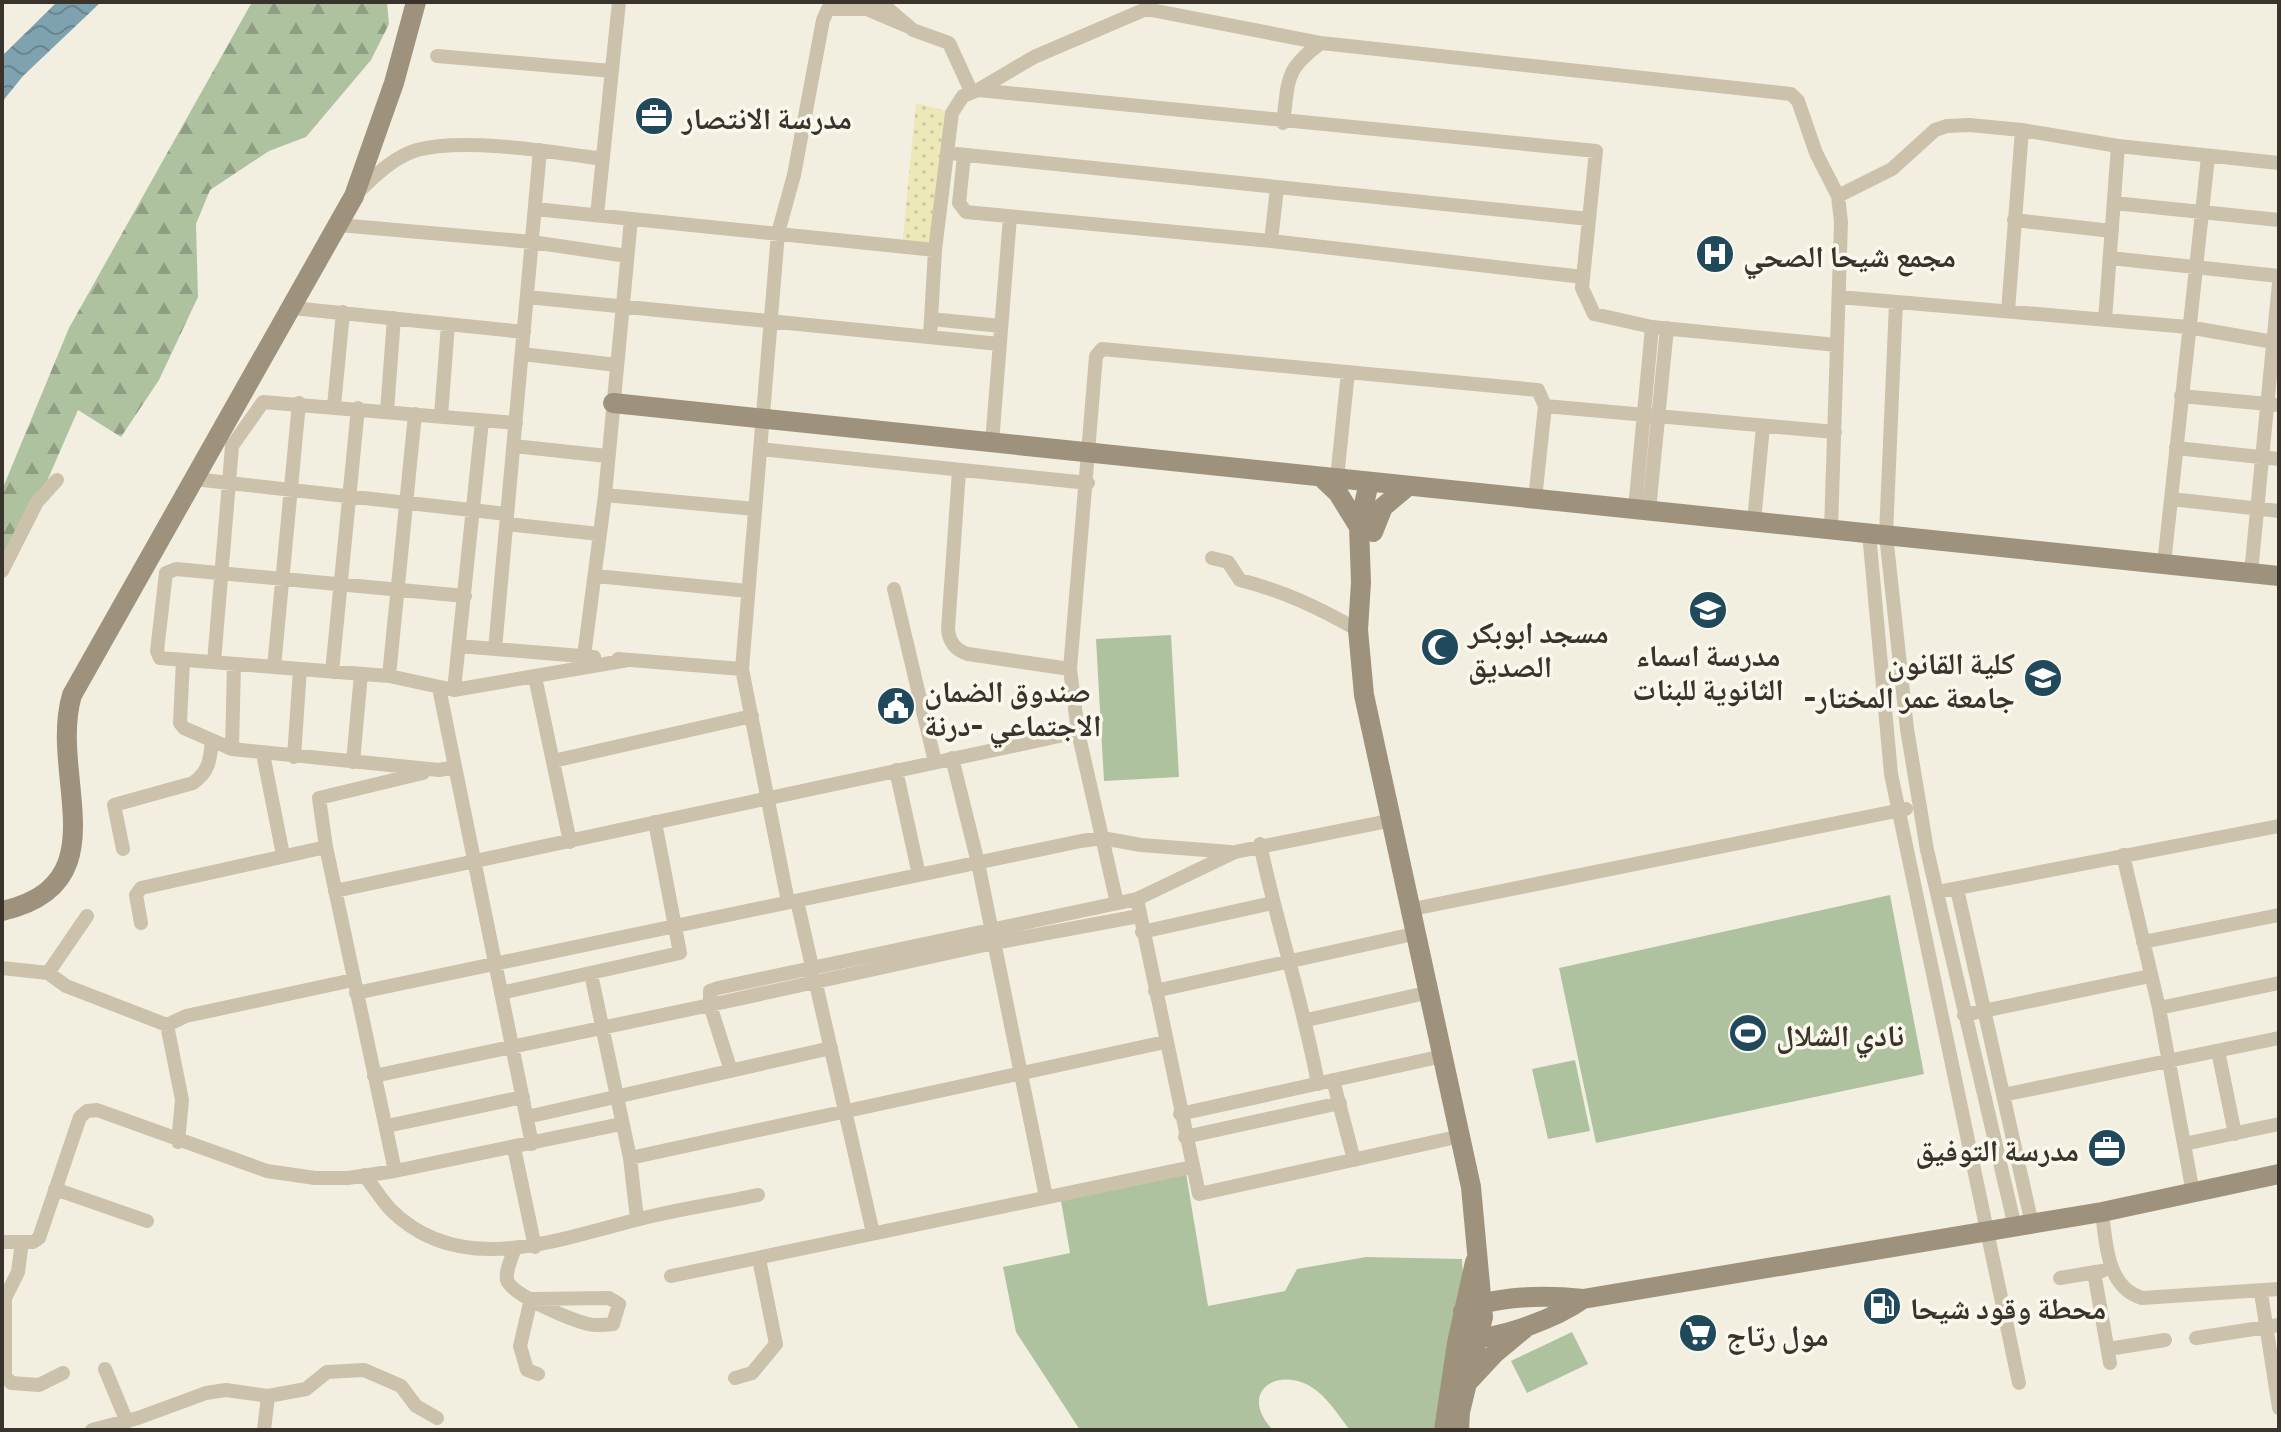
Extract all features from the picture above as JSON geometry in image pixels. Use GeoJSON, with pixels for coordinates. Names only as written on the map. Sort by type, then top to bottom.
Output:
{"type":"FeatureCollection","features":[{"type":"Feature","properties":{"kind":"street"},"geometry":{"type":"LineString","coordinates":[[2,911],[32,903],[46,893],[67,866],[75,833],[65,738],[72,695],[354,196],[394,83],[416,2]]}},
{"type":"Feature","properties":{"kind":"street"},"geometry":{"type":"LineString","coordinates":[[597,215],[619,2]]}},
{"type":"Feature","properties":{"kind":"street"},"geometry":{"type":"LineString","coordinates":[[880,2],[907,26]]}},
{"type":"Feature","properties":{"kind":"street"},"geometry":{"type":"LineString","coordinates":[[873,1233],[815,975],[792,902],[767,798],[742,669],[770,321],[778,233],[791,186],[823,20],[828,9],[867,9],[949,43],[974,90]]}},
{"type":"Feature","properties":{"kind":"street"},"geometry":{"type":"LineString","coordinates":[[930,337],[935,250],[952,113],[956,104],[974,90],[1034,57],[1146,9],[1321,43],[1791,94],[1798,101],[1816,153],[1838,196],[1841,222],[1831,529]]}},
{"type":"Feature","properties":{"kind":"street"},"geometry":{"type":"LineString","coordinates":[[1283,123],[1292,70],[1321,43]]}},
{"type":"Feature","properties":{"kind":"street"},"geometry":{"type":"LineString","coordinates":[[437,56],[612,71]]}},
{"type":"Feature","properties":{"kind":"street"},"geometry":{"type":"LineString","coordinates":[[974,90],[1283,123],[1596,151],[1583,277],[1583,297],[1594,314],[1659,328],[1837,345]]}},
{"type":"Feature","properties":{"kind":"street"},"geometry":{"type":"LineString","coordinates":[[1838,196],[1892,169],[1941,127],[1969,125],[2022,130],[2118,146],[2279,163]]}},
{"type":"Feature","properties":{"kind":"street"},"geometry":{"type":"LineString","coordinates":[[2008,311],[2022,130]]}},
{"type":"Feature","properties":{"kind":"street"},"geometry":{"type":"LineString","coordinates":[[354,196],[389,165],[416,150],[445,146],[540,150],[603,159]]}},
{"type":"Feature","properties":{"kind":"street"},"geometry":{"type":"LineString","coordinates":[[2105,320],[2118,146]]}},
{"type":"Feature","properties":{"kind":"street"},"geometry":{"type":"LineString","coordinates":[[495,649],[540,150]]}},
{"type":"Feature","properties":{"kind":"street"},"geometry":{"type":"LineString","coordinates":[[948,153],[1589,219]]}},
{"type":"Feature","properties":{"kind":"street"},"geometry":{"type":"LineString","coordinates":[[964,155],[961,210],[1583,277]]}},
{"type":"Feature","properties":{"kind":"street"},"geometry":{"type":"LineString","coordinates":[[2164,564],[2208,157]]}},
{"type":"Feature","properties":{"kind":"street"},"geometry":{"type":"LineString","coordinates":[[1271,241],[1277,188]]}},
{"type":"Feature","properties":{"kind":"street"},"geometry":{"type":"LineString","coordinates":[[2114,203],[2279,220]]}},
{"type":"Feature","properties":{"kind":"street"},"geometry":{"type":"LineString","coordinates":[[535,209],[935,250]]}},
{"type":"Feature","properties":{"kind":"street"},"geometry":{"type":"LineString","coordinates":[[992,443],[1010,217]]}},
{"type":"Feature","properties":{"kind":"street"},"geometry":{"type":"LineString","coordinates":[[584,656],[605,495],[631,219]]}},
{"type":"Feature","properties":{"kind":"street"},"geometry":{"type":"LineString","coordinates":[[2014,220],[2112,231]]}},
{"type":"Feature","properties":{"kind":"street"},"geometry":{"type":"LineString","coordinates":[[339,225],[532,242],[627,256]]}},
{"type":"Feature","properties":{"kind":"street"},"geometry":{"type":"LineString","coordinates":[[2110,258],[2279,276]]}},
{"type":"Feature","properties":{"kind":"street"},"geometry":{"type":"LineString","coordinates":[[2251,573],[2262,457],[2273,405],[2279,283]]}},
{"type":"Feature","properties":{"kind":"street"},"geometry":{"type":"LineString","coordinates":[[527,297],[999,344]]}},
{"type":"Feature","properties":{"kind":"street"},"geometry":{"type":"LineString","coordinates":[[1839,297],[2188,327],[2276,343]]}},
{"type":"Feature","properties":{"kind":"street"},"geometry":{"type":"LineString","coordinates":[[1896,302],[1878,534],[1884,732],[2019,1383]]}},
{"type":"Feature","properties":{"kind":"street"},"geometry":{"type":"LineString","coordinates":[[293,308],[524,332]]}},
{"type":"Feature","properties":{"kind":"street"},"geometry":{"type":"LineString","coordinates":[[334,406],[343,312]]}},
{"type":"Feature","properties":{"kind":"street"},"geometry":{"type":"LineString","coordinates":[[387,411],[394,318]]}},
{"type":"Feature","properties":{"kind":"street"},"geometry":{"type":"LineString","coordinates":[[931,319],[1001,326]]}},
{"type":"Feature","properties":{"kind":"street"},"geometry":{"type":"LineString","coordinates":[[441,416],[448,324]]}},
{"type":"Feature","properties":{"kind":"street"},"geometry":{"type":"LineString","coordinates":[[1642,510],[1659,328]]}},
{"type":"Feature","properties":{"kind":"street"},"geometry":{"type":"LineString","coordinates":[[1117,903],[1078,732],[1070,669],[1088,483],[1096,356],[1102,349],[1538,390],[1545,406],[1535,499]]}},
{"type":"Feature","properties":{"kind":"street"},"geometry":{"type":"LineString","coordinates":[[522,354],[617,365]]}},
{"type":"Feature","properties":{"kind":"street"},"geometry":{"type":"LineString","coordinates":[[1348,372],[1329,477],[1366,530]]}},
{"type":"Feature","properties":{"kind":"street"},"geometry":{"type":"LineString","coordinates":[[2181,396],[2273,405]]}},
{"type":"Feature","properties":{"kind":"street"},"geometry":{"type":"LineString","coordinates":[[214,662],[232,483],[232,446],[263,402],[516,423]]}},
{"type":"Feature","properties":{"kind":"street"},"geometry":{"type":"LineString","coordinates":[[274,667],[299,403]]}},
{"type":"Feature","properties":{"kind":"street"},"geometry":{"type":"LineString","coordinates":[[613,403],[2279,576]]}},
{"type":"Feature","properties":{"kind":"street"},"geometry":{"type":"LineString","coordinates":[[1545,406],[1835,432]]}},
{"type":"Feature","properties":{"kind":"street"},"geometry":{"type":"LineString","coordinates":[[332,672],[358,408]]}},
{"type":"Feature","properties":{"kind":"street"},"geometry":{"type":"LineString","coordinates":[[389,676],[415,414]]}},
{"type":"Feature","properties":{"kind":"street"},"geometry":{"type":"LineString","coordinates":[[482,421],[459,646],[446,689],[455,767],[532,1144]]}},
{"type":"Feature","properties":{"kind":"street"},"geometry":{"type":"LineString","coordinates":[[1754,521],[1763,426]]}},
{"type":"Feature","properties":{"kind":"street"},"geometry":{"type":"LineString","coordinates":[[514,446],[607,456]]}},
{"type":"Feature","properties":{"kind":"street"},"geometry":{"type":"LineString","coordinates":[[2176,448],[2279,459]]}},
{"type":"Feature","properties":{"kind":"street"},"geometry":{"type":"LineString","coordinates":[[760,449],[1088,483]]}},
{"type":"Feature","properties":{"kind":"street"},"geometry":{"type":"LineString","coordinates":[[959,471],[948,629],[950,640],[968,654],[1070,669]]}},
{"type":"Feature","properties":{"kind":"street"},"geometry":{"type":"LineString","coordinates":[[194,479],[473,510],[507,519],[599,534]]}},
{"type":"Feature","properties":{"kind":"street"},"geometry":{"type":"LineString","coordinates":[[2,571],[37,502],[57,480]]}},
{"type":"Feature","properties":{"kind":"street"},"geometry":{"type":"LineString","coordinates":[[1375,482],[1366,530],[1358,630],[1364,695],[1461,1136],[1471,1187],[1484,1304],[1459,1430]]}},
{"type":"Feature","properties":{"kind":"street"},"geometry":{"type":"LineString","coordinates":[[1366,530],[1383,507],[1408,486]]}},
{"type":"Feature","properties":{"kind":"street"},"geometry":{"type":"LineString","coordinates":[[605,495],[755,509]]}},
{"type":"Feature","properties":{"kind":"street"},"geometry":{"type":"LineString","coordinates":[[2171,499],[2279,511]]}},
{"type":"Feature","properties":{"kind":"street"},"geometry":{"type":"LineString","coordinates":[[1878,534],[1918,807],[1964,1015],[2023,1225]]}},
{"type":"Feature","properties":{"kind":"street"},"geometry":{"type":"LineString","coordinates":[[1212,558],[1228,562],[1240,580],[1299,598],[1358,630]]}},
{"type":"Feature","properties":{"kind":"street"},"geometry":{"type":"LineString","coordinates":[[465,596],[176,569],[166,573],[157,651],[160,658],[389,676],[446,689],[628,660]]}},
{"type":"Feature","properties":{"kind":"street"},"geometry":{"type":"LineString","coordinates":[[596,576],[748,591]]}},
{"type":"Feature","properties":{"kind":"street"},"geometry":{"type":"LineString","coordinates":[[894,589],[935,762]]}},
{"type":"Feature","properties":{"kind":"street"},"geometry":{"type":"LineString","coordinates":[[459,646],[742,669]]}},
{"type":"Feature","properties":{"kind":"street"},"geometry":{"type":"LineString","coordinates":[[183,660],[180,723],[212,741],[232,749],[263,754],[439,770]]}},
{"type":"Feature","properties":{"kind":"street"},"geometry":{"type":"LineString","coordinates":[[232,749],[234,664]]}},
{"type":"Feature","properties":{"kind":"street"},"geometry":{"type":"LineString","coordinates":[[294,757],[300,669]]}},
{"type":"Feature","properties":{"kind":"street"},"geometry":{"type":"LineString","coordinates":[[353,762],[361,674]]}},
{"type":"Feature","properties":{"kind":"street"},"geometry":{"type":"LineString","coordinates":[[535,677],[570,842]]}},
{"type":"Feature","properties":{"kind":"street"},"geometry":{"type":"LineString","coordinates":[[553,761],[752,716]]}},
{"type":"Feature","properties":{"kind":"street"},"geometry":{"type":"LineString","coordinates":[[335,891],[1078,732]]}},
{"type":"Feature","properties":{"kind":"street"},"geometry":{"type":"LineString","coordinates":[[123,849],[115,825],[114,805],[193,783],[204,775],[212,741]]}},
{"type":"Feature","properties":{"kind":"street"},"geometry":{"type":"LineString","coordinates":[[263,754],[283,855]]}},
{"type":"Feature","properties":{"kind":"street"},"geometry":{"type":"LineString","coordinates":[[952,758],[978,863],[1046,1197]]}},
{"type":"Feature","properties":{"kind":"street"},"geometry":{"type":"LineString","coordinates":[[395,1171],[354,987],[319,798],[455,767]]}},
{"type":"Feature","properties":{"kind":"street"},"geometry":{"type":"LineString","coordinates":[[896,770],[919,875]]}},
{"type":"Feature","properties":{"kind":"street"},"geometry":{"type":"LineString","coordinates":[[1413,909],[1918,807]]}},
{"type":"Feature","properties":{"kind":"street"},"geometry":{"type":"LineString","coordinates":[[731,1071],[710,1005],[710,991],[815,975],[992,936],[1137,899],[1235,852],[1260,844],[1393,820]]}},
{"type":"Feature","properties":{"kind":"street"},"geometry":{"type":"LineString","coordinates":[[501,993],[676,955],[682,949],[655,822]]}},
{"type":"Feature","properties":{"kind":"street"},"geometry":{"type":"LineString","coordinates":[[1937,892],[2279,826]]}},
{"type":"Feature","properties":{"kind":"street"},"geometry":{"type":"LineString","coordinates":[[2,968],[48,973],[66,986],[167,1025],[186,1016],[495,964],[1102,838],[1141,845],[1235,852]]}},
{"type":"Feature","properties":{"kind":"street"},"geometry":{"type":"LineString","coordinates":[[1260,844],[1272,903],[1307,1020],[1318,1084]]}},
{"type":"Feature","properties":{"kind":"street"},"geometry":{"type":"LineString","coordinates":[[141,923],[136,895],[141,888],[326,847]]}},
{"type":"Feature","properties":{"kind":"street"},"geometry":{"type":"LineString","coordinates":[[2123,855],[2159,1008],[2193,1193]]}},
{"type":"Feature","properties":{"kind":"street"},"geometry":{"type":"LineString","coordinates":[[1957,889],[2003,1095],[2023,1225]]}},
{"type":"Feature","properties":{"kind":"street"},"geometry":{"type":"LineString","coordinates":[[1137,899],[1199,1194],[1461,1136]]}},
{"type":"Feature","properties":{"kind":"street"},"geometry":{"type":"LineString","coordinates":[[992,936],[1140,924],[1272,903]]}},
{"type":"Feature","properties":{"kind":"street"},"geometry":{"type":"LineString","coordinates":[[2143,942],[2279,915]]}},
{"type":"Feature","properties":{"kind":"street"},"geometry":{"type":"LineString","coordinates":[[48,973],[87,916]]}},
{"type":"Feature","properties":{"kind":"street"},"geometry":{"type":"LineString","coordinates":[[1155,991],[1418,933]]}},
{"type":"Feature","properties":{"kind":"street"},"geometry":{"type":"LineString","coordinates":[[591,974],[630,1158],[637,1219]]}},
{"type":"Feature","properties":{"kind":"street"},"geometry":{"type":"LineString","coordinates":[[1964,1015],[2150,976]]}},
{"type":"Feature","properties":{"kind":"street"},"geometry":{"type":"LineString","coordinates":[[2159,1008],[2279,983]]}},
{"type":"Feature","properties":{"kind":"street"},"geometry":{"type":"LineString","coordinates":[[1307,1020],[1430,992]]}},
{"type":"Feature","properties":{"kind":"street"},"geometry":{"type":"LineString","coordinates":[[374,1076],[512,1045],[604,1030],[710,1005]]}},
{"type":"Feature","properties":{"kind":"street"},"geometry":{"type":"LineString","coordinates":[[167,1025],[182,1100],[178,1142]]}},
{"type":"Feature","properties":{"kind":"street"},"geometry":{"type":"LineString","coordinates":[[2003,1095],[2279,1038]]}},
{"type":"Feature","properties":{"kind":"street"},"geometry":{"type":"LineString","coordinates":[[630,1158],[1020,1070],[1165,1042]]}},
{"type":"Feature","properties":{"kind":"street"},"geometry":{"type":"LineString","coordinates":[[527,1117],[831,1048]]}},
{"type":"Feature","properties":{"kind":"street"},"geometry":{"type":"LineString","coordinates":[[2218,1051],[2235,1134]]}},
{"type":"Feature","properties":{"kind":"street"},"geometry":{"type":"LineString","coordinates":[[1180,1114],[1443,1056]]}},
{"type":"Feature","properties":{"kind":"street"},"geometry":{"type":"LineString","coordinates":[[1333,1080],[1354,1160]]}},
{"type":"Feature","properties":{"kind":"street"},"geometry":{"type":"LineString","coordinates":[[387,1126],[523,1097]]}},
{"type":"Feature","properties":{"kind":"street"},"geometry":{"type":"LineString","coordinates":[[1185,1137],[1340,1103]]}},
{"type":"Feature","properties":{"kind":"street"},"geometry":{"type":"LineString","coordinates":[[2,1242],[39,1238],[80,1117],[87,1111],[97,1110],[178,1142],[267,1171],[315,1178],[395,1171],[621,1124]]}},
{"type":"Feature","properties":{"kind":"street"},"geometry":{"type":"LineString","coordinates":[[2184,1144],[2279,1124]]}},
{"type":"Feature","properties":{"kind":"street"},"geometry":{"type":"LineString","coordinates":[[514,1148],[535,1247]]}},
{"type":"Feature","properties":{"kind":"street"},"geometry":{"type":"LineString","coordinates":[[671,1276],[1192,1167]]}},
{"type":"Feature","properties":{"kind":"street"},"geometry":{"type":"LineString","coordinates":[[1463,1311],[1484,1304],[1553,1297],[1583,1299],[2102,1212],[2279,1174]]}},
{"type":"Feature","properties":{"kind":"street"},"geometry":{"type":"LineString","coordinates":[[364,1175],[391,1210],[419,1231],[460,1246],[485,1251],[535,1247],[637,1219],[758,1195]]}},
{"type":"Feature","properties":{"kind":"street"},"geometry":{"type":"LineString","coordinates":[[55,1189],[147,1221]]}},
{"type":"Feature","properties":{"kind":"street"},"geometry":{"type":"LineString","coordinates":[[2102,1212],[2110,1269],[2134,1295],[2142,1298],[2261,1293],[2279,1289]]}},
{"type":"Feature","properties":{"kind":"street"},"geometry":{"type":"LineString","coordinates":[[22,1242],[19,1267],[7,1281],[5,1298],[7,1379],[33,1385],[63,1373]]}},
{"type":"Feature","properties":{"kind":"street"},"geometry":{"type":"LineString","coordinates":[[514,1250],[507,1279],[531,1299],[591,1326],[613,1324],[619,1312],[619,1304],[609,1298],[531,1299]]}},
{"type":"Feature","properties":{"kind":"street"},"geometry":{"type":"LineString","coordinates":[[735,1378],[752,1373],[776,1344],[759,1259]]}},
{"type":"Feature","properties":{"kind":"street"},"geometry":{"type":"LineString","coordinates":[[1478,1265],[1497,1292],[1514,1301]]}},
{"type":"Feature","properties":{"kind":"street"},"geometry":{"type":"LineString","coordinates":[[1444,1430],[1458,1335],[1478,1265]]}},
{"type":"Feature","properties":{"kind":"street"},"geometry":{"type":"LineString","coordinates":[[2060,1278],[2110,1269]]}},
{"type":"Feature","properties":{"kind":"street"},"geometry":{"type":"LineString","coordinates":[[2094,1272],[2109,1356],[2165,1340]]}},
{"type":"Feature","properties":{"kind":"street"},"geometry":{"type":"LineString","coordinates":[[2261,1293],[2273,1326],[2279,1408]]}},
{"type":"Feature","properties":{"kind":"street"},"geometry":{"type":"LineString","coordinates":[[531,1299],[520,1354],[527,1370],[538,1374]]}},
{"type":"Feature","properties":{"kind":"street"},"geometry":{"type":"LineString","coordinates":[[1458,1335],[1479,1338],[1560,1313],[1583,1299]]}},
{"type":"Feature","properties":{"kind":"street"},"geometry":{"type":"LineString","coordinates":[[1467,1385],[1495,1353],[1533,1322]]}},
{"type":"Feature","properties":{"kind":"street"},"geometry":{"type":"LineString","coordinates":[[2196,1338],[2273,1326]]}},
{"type":"Feature","properties":{"kind":"street"},"geometry":{"type":"LineString","coordinates":[[105,1369],[127,1422]]}},
{"type":"Feature","properties":{"kind":"street"},"geometry":{"type":"LineString","coordinates":[[92,1430],[127,1422],[206,1393],[226,1390],[268,1396],[306,1389],[327,1372],[364,1370],[401,1386],[416,1406],[437,1418]]}},
{"type":"Feature","properties":{"kind":"street"},"geometry":{"type":"LineString","coordinates":[[264,1430],[268,1396]]}},
{"type":"Feature","properties":{"kind":"green space"},"geometry":{"type":"Polygon","coordinates":[[[252,2],[387,2],[389,24],[371,60],[306,137],[269,151],[210,190],[196,224],[198,297],[159,380],[121,437],[78,410],[14,557],[2,550],[2,490],[69,328],[252,2]]]}},
{"type":"Feature","properties":{"kind":"green space"},"geometry":{"type":"Polygon","coordinates":[[[1171,635],[1179,777],[1104,781],[1096,639],[1171,635]]]}},
{"type":"Feature","properties":{"kind":"green space","name":"نادي الشلال"},"geometry":{"type":"Polygon","coordinates":[[[1890,895],[1924,1074],[1596,1143],[1559,968],[1890,895]]]}},
{"type":"Feature","properties":{"kind":"green space"},"geometry":{"type":"Polygon","coordinates":[[[1575,1060],[1590,1131],[1548,1139],[1532,1069],[1575,1060]]]}},
{"type":"Feature","properties":{"kind":"green space"},"geometry":{"type":"Polygon","coordinates":[[[1186,1173],[1208,1306],[1285,1291],[1297,1269],[1366,1257],[1462,1259],[1464,1290],[1441,1430],[1350,1430],[1317,1391],[1304,1383],[1278,1380],[1261,1393],[1259,1403],[1263,1416],[1273,1430],[1080,1430],[1016,1332],[1003,1267],[1070,1253],[1061,1201],[1186,1173]]]}},
{"type":"Feature","properties":{"kind":"green space"},"geometry":{"type":"Polygon","coordinates":[[[1572,1332],[1588,1364],[1527,1393],[1511,1361],[1572,1332]]]}},
{"type":"Feature","properties":{"kind":"sand"},"geometry":{"type":"Polygon","coordinates":[[[916,103],[954,113],[941,250],[902,246],[916,103]]]}},
{"type":"Feature","properties":{"kind":"water"},"geometry":{"type":"Polygon","coordinates":[[[57,2],[101,2],[23,76],[2,102],[2,56],[57,2]]]}},
{"type":"Feature","properties":{"kind":"place","name":"مدرسة الانتصار"},"geometry":{"type":"Point","coordinates":[654,116]}},
{"type":"Feature","properties":{"kind":"place","name":"مجمع شيحا الصحي"},"geometry":{"type":"Point","coordinates":[1715,254]}},
{"type":"Feature","properties":{"kind":"place","name":"مدرسة اسماء الثانوية للبنات"},"geometry":{"type":"Point","coordinates":[1708,610]}},
{"type":"Feature","properties":{"kind":"place","name":"مسجد ابوبكر الصديق"},"geometry":{"type":"Point","coordinates":[1440,647]}},
{"type":"Feature","properties":{"kind":"place","name":"كلية القانون -جامعة عمر المختار"},"geometry":{"type":"Point","coordinates":[2043,678]}},
{"type":"Feature","properties":{"kind":"place","name":"صندوق الضمان الاجتماعي -درنة"},"geometry":{"type":"Point","coordinates":[896,706]}},
{"type":"Feature","properties":{"kind":"place","name":"نادي الشلال"},"geometry":{"type":"Point","coordinates":[1748,1033]}},
{"type":"Feature","properties":{"kind":"place","name":"مدرسة التوفيق"},"geometry":{"type":"Point","coordinates":[2107,1148]}},
{"type":"Feature","properties":{"kind":"place","name":"محطة وقود شيحا"},"geometry":{"type":"Point","coordinates":[1882,1306]}},
{"type":"Feature","properties":{"kind":"place","name":"مول رتاج"},"geometry":{"type":"Point","coordinates":[1698,1333]}}]}
